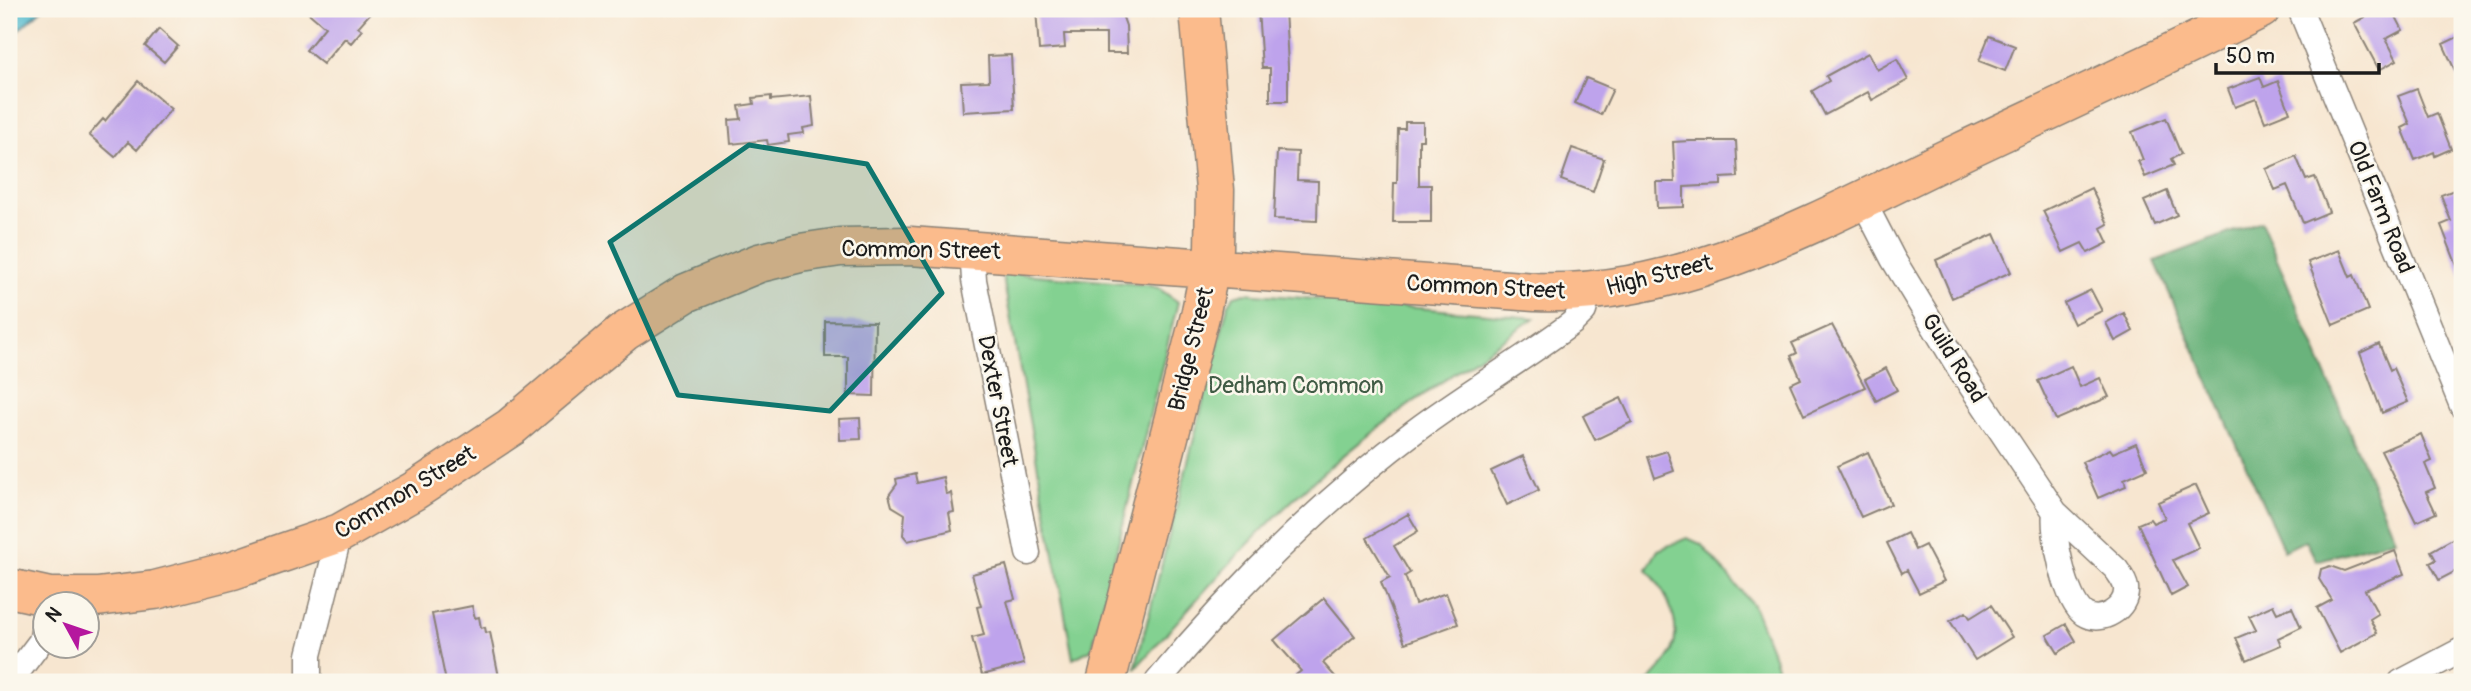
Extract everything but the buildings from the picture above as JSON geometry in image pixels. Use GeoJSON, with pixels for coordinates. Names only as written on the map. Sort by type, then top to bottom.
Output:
{"type":"FeatureCollection","features":[{"type":"Feature","properties":{"kind":"main road","name":"Bridge Street"},"geometry":{"type":"LineString","coordinates":[[1106,682],[1211,267],[1216,230],[1215,190],[1199,9]]}},
{"type":"Feature","properties":{"kind":"main road","name":"High Street"},"geometry":{"type":"LineString","coordinates":[[1590,292],[1651,282],[1763,244],[2261,9]]}},
{"type":"Feature","properties":{"kind":"main road","name":"Common Street"},"geometry":{"type":"LineString","coordinates":[[102,596],[155,590],[233,570],[340,533],[414,491],[511,427],[624,332],[668,303],[703,285],[759,263],[820,249],[884,245],[972,249],[1535,292],[1590,292]]}},
{"type":"Feature","properties":{"kind":"main road","name":"Common Street"},"geometry":{"type":"LineString","coordinates":[[9,588],[32,599]]}},
{"type":"Feature","properties":{"kind":"street","name":"Old Farm Road"},"geometry":{"type":"LineString","coordinates":[[2300,9],[2462,406]]}},
{"type":"Feature","properties":{"kind":"street","name":"Guild Road"},"geometry":{"type":"LineString","coordinates":[[1862,199],[1893,259],[1976,396],[2055,512]]}},
{"type":"Feature","properties":{"kind":"street","name":"Dexter Street"},"geometry":{"type":"LineString","coordinates":[[972,249],[974,280],[1028,553]]}},
{"type":"Feature","properties":{"kind":"street","name":"High Street"},"geometry":{"type":"LineString","coordinates":[[1157,682],[1234,592],[1316,513],[1421,427],[1572,323],[1588,304],[1590,292]]}},
{"type":"Feature","properties":{"kind":"street"},"geometry":{"type":"LineString","coordinates":[[309,682],[309,654],[340,533]]}},
{"type":"Feature","properties":{"kind":"street"},"geometry":{"type":"LineString","coordinates":[[2400,682],[2462,650]]}},
{"type":"Feature","properties":{"kind":"street"},"geometry":{"type":"LineString","coordinates":[[10,682],[32,654]]}},
{"type":"Feature","properties":{"kind":"highlighted area"},"geometry":{"type":"Polygon","coordinates":[[[749,145],[867,164],[942,293],[830,411],[678,395],[610,242],[749,145]]]}},
{"type":"Feature","properties":{"kind":"green space"},"geometry":{"type":"Polygon","coordinates":[[[2261,221],[2395,539],[2316,561],[2306,540],[2284,551],[2155,261],[2261,221]]]}},
{"type":"Feature","properties":{"kind":"green space","name":"Dedham Common"},"geometry":{"type":"Polygon","coordinates":[[[1002,272],[1147,285],[1158,288],[1178,302],[1092,649],[1073,659],[1002,272]]]}},
{"type":"Feature","properties":{"kind":"green space","name":"Dedham Common"},"geometry":{"type":"Polygon","coordinates":[[[1245,293],[1534,318],[1389,420],[1333,464],[1240,553],[1135,669],[1228,305],[1234,296],[1245,293]]]}},
{"type":"Feature","properties":{"kind":"green space"},"geometry":{"type":"Polygon","coordinates":[[[1687,538],[1701,544],[1753,605],[1782,682],[1648,682],[1670,655],[1675,629],[1671,607],[1647,569],[1658,550],[1687,538]]]}},
{"type":"Feature","properties":{"kind":"water"},"geometry":{"type":"Polygon","coordinates":[[[9,9],[42,9],[9,39],[9,9]]]}}]}
